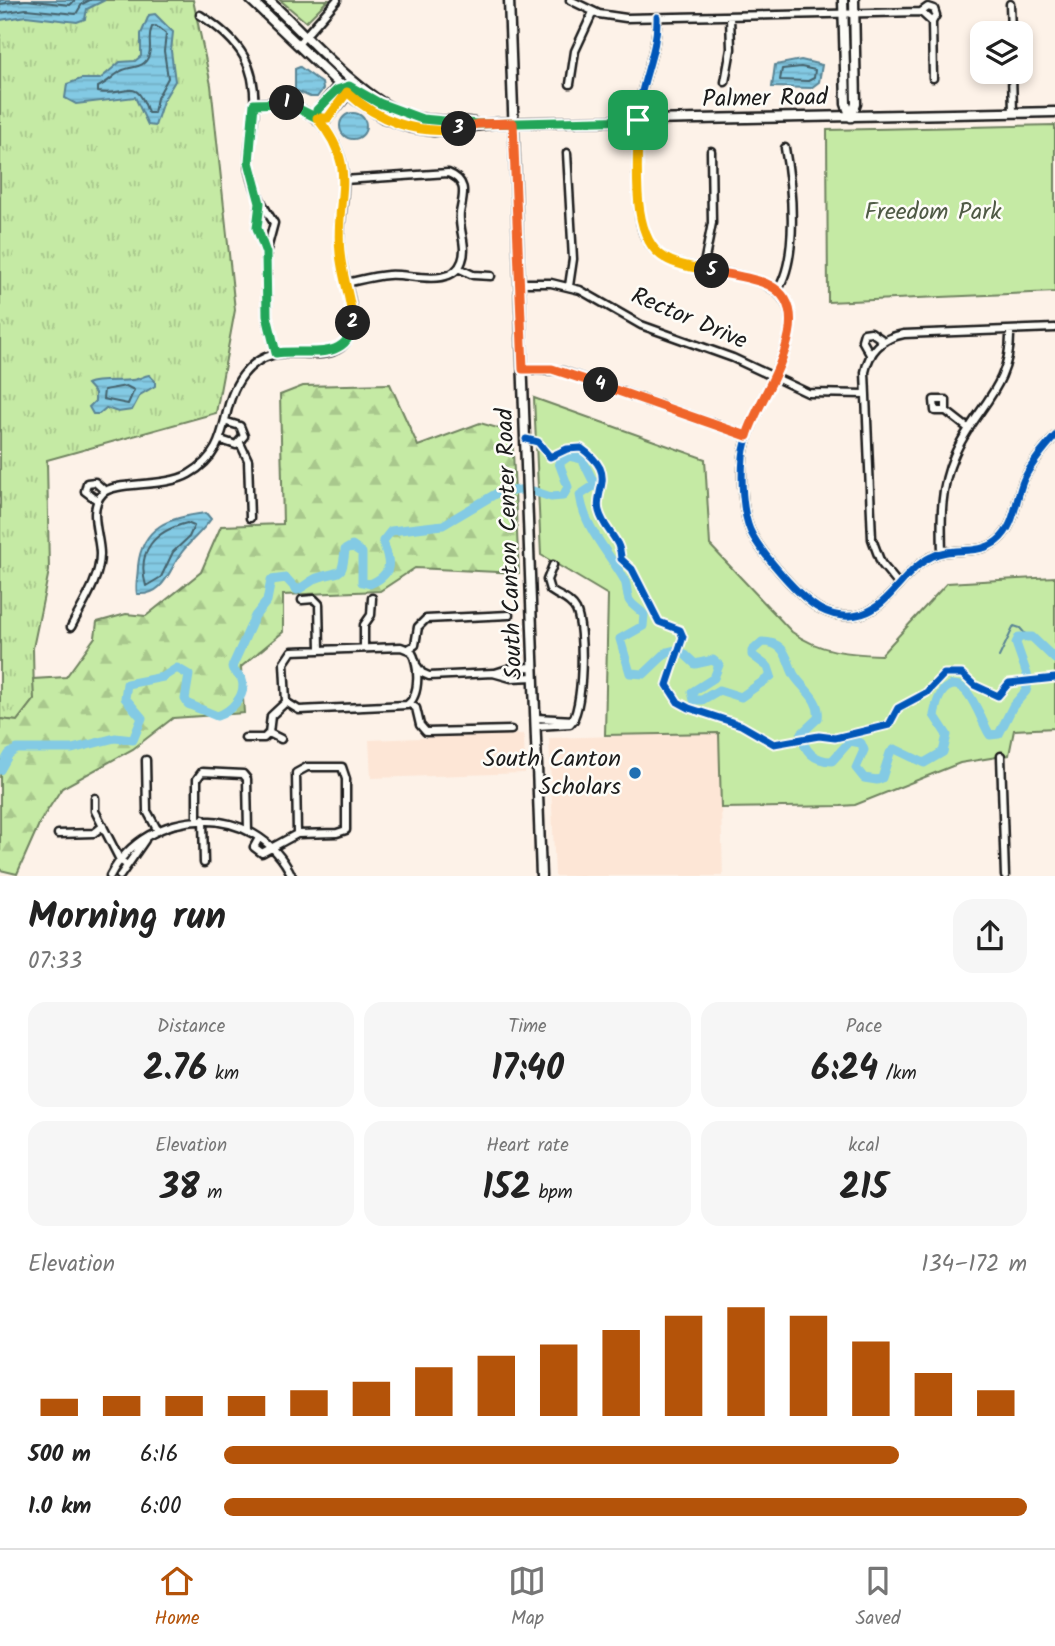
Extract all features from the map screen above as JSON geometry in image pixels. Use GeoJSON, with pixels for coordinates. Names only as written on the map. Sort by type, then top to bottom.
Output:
{"type":"FeatureCollection","features":[{"type":"Feature","properties":{"kind":"street"},"geometry":{"type":"LineString","coordinates":[[251,0],[377,114],[409,127],[442,131],[477,124]]}},
{"type":"Feature","properties":{"kind":"street"},"geometry":{"type":"LineString","coordinates":[[268,0],[306,34],[344,86],[413,117],[477,124]]}},
{"type":"Feature","properties":{"kind":"street"},"geometry":{"type":"LineString","coordinates":[[299,43],[337,0]]}},
{"type":"Feature","properties":{"kind":"street","name":"South Canton Center Road"},"geometry":{"type":"LineString","coordinates":[[509,0],[541,876]]}},
{"type":"Feature","properties":{"kind":"street"},"geometry":{"type":"LineString","coordinates":[[570,0],[593,12],[616,18],[921,12],[932,22],[933,78]]}},
{"type":"Feature","properties":{"kind":"street"},"geometry":{"type":"LineString","coordinates":[[843,0],[845,104],[851,117]]}},
{"type":"Feature","properties":{"kind":"street"},"geometry":{"type":"LineString","coordinates":[[851,117],[856,104],[854,0]]}},
{"type":"Feature","properties":{"kind":"street"},"geometry":{"type":"LineString","coordinates":[[1010,4],[1011,21]]}},
{"type":"Feature","properties":{"kind":"street"},"geometry":{"type":"LineString","coordinates":[[570,84],[575,51],[593,12]]}},
{"type":"Feature","properties":{"kind":"street"},"geometry":{"type":"LineString","coordinates":[[200,15],[227,33],[253,74],[254,104],[249,162],[260,203],[274,223],[266,253],[267,316],[276,353]]}},
{"type":"Feature","properties":{"kind":"street"},"geometry":{"type":"LineString","coordinates":[[725,82],[731,49],[730,16]]}},
{"type":"Feature","properties":{"kind":"street"},"geometry":{"type":"LineString","coordinates":[[657,17],[655,50],[642,94],[638,120],[640,219],[645,236],[665,258],[759,281],[777,291],[788,308],[792,327],[747,436],[742,471],[749,528],[762,550],[811,603],[833,614],[856,615],[876,607],[924,561],[942,553],[981,549],[1003,535],[1027,472],[1055,436]]}},
{"type":"Feature","properties":{"kind":"street"},"geometry":{"type":"LineString","coordinates":[[845,79],[856,79]]}},
{"type":"Feature","properties":{"kind":"street"},"geometry":{"type":"LineString","coordinates":[[1012,84],[1013,113]]}},
{"type":"Feature","properties":{"kind":"street"},"geometry":{"type":"LineString","coordinates":[[254,104],[286,103],[317,118],[328,118],[344,86]]}},
{"type":"Feature","properties":{"kind":"street"},"geometry":{"type":"LineString","coordinates":[[71,627],[99,564],[97,500],[105,491],[118,486],[157,485],[181,478],[205,462],[221,440],[233,395],[242,377],[257,362],[276,353],[326,353],[344,343],[353,323],[339,243],[344,180],[337,149],[317,118],[317,110],[344,86]]}},
{"type":"Feature","properties":{"kind":"street","name":"Palmer Road"},"geometry":{"type":"LineString","coordinates":[[477,124],[1055,112]]}},
{"type":"Feature","properties":{"kind":"street"},"geometry":{"type":"LineString","coordinates":[[777,291],[785,276],[790,253],[789,171],[785,148]]}},
{"type":"Feature","properties":{"kind":"street"},"geometry":{"type":"LineString","coordinates":[[703,269],[712,223],[711,151]]}},
{"type":"Feature","properties":{"kind":"street"},"geometry":{"type":"LineString","coordinates":[[567,153],[573,259],[569,286]]}},
{"type":"Feature","properties":{"kind":"street"},"geometry":{"type":"LineString","coordinates":[[344,180],[448,173],[457,177],[464,191],[460,222],[464,254],[458,268],[443,277],[389,274],[346,283]]}},
{"type":"Feature","properties":{"kind":"street"},"geometry":{"type":"LineString","coordinates":[[260,203],[257,228],[266,253]]}},
{"type":"Feature","properties":{"kind":"street"},"geometry":{"type":"LineString","coordinates":[[458,268],[472,275],[491,276]]}},
{"type":"Feature","properties":{"kind":"street","name":"Rector Drive"},"geometry":{"type":"LineString","coordinates":[[519,283],[569,286],[591,295],[641,325],[733,358],[808,393],[866,394]]}},
{"type":"Feature","properties":{"kind":"street"},"geometry":{"type":"LineString","coordinates":[[899,585],[881,563],[872,539],[865,372],[871,355],[884,341],[904,334],[1055,328]]}},
{"type":"Feature","properties":{"kind":"street"},"geometry":{"type":"LineString","coordinates":[[942,553],[941,512],[944,485],[954,456],[1003,378],[1009,355],[1010,330]]}},
{"type":"Feature","properties":{"kind":"street"},"geometry":{"type":"LineString","coordinates":[[871,355],[862,340],[864,333],[872,332],[884,341]]}},
{"type":"Feature","properties":{"kind":"street"},"geometry":{"type":"LineString","coordinates":[[523,369],[562,371],[747,436]]}},
{"type":"Feature","properties":{"kind":"street"},"geometry":{"type":"LineString","coordinates":[[946,411],[969,429]]}},
{"type":"Feature","properties":{"kind":"street"},"geometry":{"type":"LineString","coordinates":[[221,440],[232,445],[240,443],[244,436],[243,429],[227,422]]}},
{"type":"Feature","properties":{"kind":"street"},"geometry":{"type":"LineString","coordinates":[[240,443],[248,460],[250,518]]}},
{"type":"Feature","properties":{"kind":"street"},"geometry":{"type":"LineString","coordinates":[[97,500],[85,491],[87,483],[95,482],[105,491]]}},
{"type":"Feature","properties":{"kind":"street"},"geometry":{"type":"LineString","coordinates":[[537,722],[574,720],[580,683],[580,623],[572,604],[550,590],[547,580],[553,565]]}},
{"type":"Feature","properties":{"kind":"street"},"geometry":{"type":"LineString","coordinates":[[364,648],[364,625],[371,615],[372,598]]}},
{"type":"Feature","properties":{"kind":"street"},"geometry":{"type":"LineString","coordinates":[[302,600],[314,599],[319,604],[320,649]]}},
{"type":"Feature","properties":{"kind":"street"},"geometry":{"type":"LineString","coordinates":[[245,738],[264,738],[269,733],[271,716],[286,702],[284,663],[286,656],[295,650],[408,649],[415,645],[418,627],[426,619],[509,615]]}},
{"type":"Feature","properties":{"kind":"street"},"geometry":{"type":"LineString","coordinates":[[408,649],[420,672],[429,676]]}},
{"type":"Feature","properties":{"kind":"street"},"geometry":{"type":"LineString","coordinates":[[415,661],[416,689]]}},
{"type":"Feature","properties":{"kind":"street"},"geometry":{"type":"LineString","coordinates":[[410,704],[421,680],[429,676],[493,673],[511,668],[534,667]]}},
{"type":"Feature","properties":{"kind":"street"},"geometry":{"type":"LineString","coordinates":[[493,673],[511,678],[534,677]]}},
{"type":"Feature","properties":{"kind":"street"},"geometry":{"type":"LineString","coordinates":[[286,702],[299,710],[410,704],[418,711],[421,728],[430,733],[511,730]]}},
{"type":"Feature","properties":{"kind":"street"},"geometry":{"type":"LineString","coordinates":[[269,733],[281,739]]}},
{"type":"Feature","properties":{"kind":"street"},"geometry":{"type":"LineString","coordinates":[[1000,756],[1005,876]]}},
{"type":"Feature","properties":{"kind":"street"},"geometry":{"type":"LineString","coordinates":[[146,760],[147,811],[158,831]]}},
{"type":"Feature","properties":{"kind":"street"},"geometry":{"type":"LineString","coordinates":[[259,838],[254,847],[256,852],[262,853],[297,834],[346,830],[346,779],[342,767],[307,767],[296,773],[297,834]]}},
{"type":"Feature","properties":{"kind":"street"},"geometry":{"type":"LineString","coordinates":[[204,863],[197,779],[202,772],[243,774],[247,779],[248,831]]}},
{"type":"Feature","properties":{"kind":"street"},"geometry":{"type":"LineString","coordinates":[[95,798],[95,811],[120,860],[127,865]]}},
{"type":"Feature","properties":{"kind":"street"},"geometry":{"type":"LineString","coordinates":[[120,876],[145,840],[183,820],[200,819],[218,820],[248,831],[272,848],[292,876]]}},
{"type":"Feature","properties":{"kind":"street"},"geometry":{"type":"LineString","coordinates":[[58,834],[94,833],[103,826]]}},
{"type":"Feature","properties":{"kind":"street"},"geometry":{"type":"LineString","coordinates":[[110,876],[120,860],[138,841],[145,840]]}},
{"type":"Feature","properties":{"kind":"shaded area","name":"South Canton Scholars"},"geometry":{"type":"Polygon","coordinates":[[[719,733],[723,876],[555,876],[549,738],[719,733]]]}},
{"type":"Feature","properties":{"kind":"shaded area"},"geometry":{"type":"Polygon","coordinates":[[[524,734],[525,773],[371,778],[369,740],[524,734]]]}},
{"type":"Feature","properties":{"kind":"green space"},"geometry":{"type":"Polygon","coordinates":[[[0,0],[193,0],[211,85],[235,310],[216,413],[47,460],[49,571],[33,648],[34,699],[17,721],[0,719],[0,0]]]}},
{"type":"Feature","properties":{"kind":"green space"},"geometry":{"type":"Polygon","coordinates":[[[280,0],[328,0],[306,22],[280,0]]]}},
{"type":"Feature","properties":{"kind":"green space","name":"Freedom Park"},"geometry":{"type":"Polygon","coordinates":[[[1055,125],[1055,292],[828,302],[827,130],[1055,125]]]}},
{"type":"Feature","properties":{"kind":"green space"},"geometry":{"type":"Polygon","coordinates":[[[390,384],[418,446],[480,423],[512,432],[519,573],[415,568],[380,591],[283,595],[283,632],[241,667],[244,713],[173,718],[133,749],[62,788],[40,822],[17,874],[0,870],[0,719],[17,721],[34,699],[33,679],[66,677],[95,637],[97,622],[126,614],[146,616],[201,572],[221,526],[283,524],[280,395],[303,386],[390,384]]]}},
{"type":"Feature","properties":{"kind":"green space"},"geometry":{"type":"Polygon","coordinates":[[[534,398],[705,459],[710,545],[792,632],[824,648],[846,653],[881,655],[947,583],[1055,577],[1055,728],[1014,730],[1009,755],[960,763],[855,805],[721,808],[719,733],[605,735],[608,595],[541,555],[534,398]]]}},
{"type":"Feature","properties":{"kind":"water"},"geometry":{"type":"Polygon","coordinates":[[[0,0],[105,0],[87,9],[85,19],[77,22],[26,16],[0,20],[0,0]]]}},
{"type":"Feature","properties":{"kind":"water"},"geometry":{"type":"Polygon","coordinates":[[[155,14],[173,32],[171,51],[175,81],[163,101],[155,126],[148,125],[135,97],[76,104],[65,98],[67,84],[81,79],[100,79],[120,62],[135,61],[141,56],[141,34],[149,15],[155,14]]]}},
{"type":"Feature","properties":{"kind":"water"},"geometry":{"type":"Polygon","coordinates":[[[801,60],[822,65],[819,82],[811,88],[772,87],[775,65],[801,60]]]}},
{"type":"Feature","properties":{"kind":"water"},"geometry":{"type":"Polygon","coordinates":[[[300,67],[322,83],[323,89],[317,97],[310,97],[295,90],[295,69],[300,67]]]}},
{"type":"Feature","properties":{"kind":"water"},"geometry":{"type":"Polygon","coordinates":[[[353,113],[362,117],[366,126],[362,135],[353,139],[344,135],[340,126],[344,117],[353,113]]]}},
{"type":"Feature","properties":{"kind":"water"},"geometry":{"type":"Polygon","coordinates":[[[149,375],[155,381],[155,386],[140,395],[132,410],[118,412],[106,408],[99,414],[93,414],[89,407],[95,401],[95,393],[87,384],[134,380],[149,375]]]}},
{"type":"Feature","properties":{"kind":"water"},"geometry":{"type":"Polygon","coordinates":[[[206,513],[211,519],[182,552],[160,586],[154,591],[137,594],[138,566],[145,541],[160,526],[170,521],[206,513]]]}},
{"type":"Feature","properties":{"kind":"waterway"},"geometry":{"type":"LineString","coordinates":[[0,770],[9,754],[17,749],[72,749],[115,738],[133,740],[142,718],[125,698],[127,684],[163,677],[177,668],[189,675],[185,699],[188,704],[217,716],[222,714],[232,707],[242,692],[242,680],[232,667],[255,616],[267,601],[271,580],[286,578],[297,590],[317,578],[339,572],[343,566],[345,550],[352,546],[362,553],[362,582],[370,584],[387,570],[388,560],[383,541],[391,531],[443,525],[497,493],[527,489],[551,497],[563,496],[568,487],[559,463],[569,456],[582,459],[595,485],[580,495],[586,518],[624,579],[629,600],[644,615],[643,626],[620,639],[630,673],[644,674],[667,652],[679,649],[695,664],[713,660],[719,665],[714,678],[692,692],[694,700],[702,700],[719,690],[741,697],[771,676],[768,667],[752,655],[752,651],[762,642],[776,645],[781,648],[794,675],[817,706],[818,718],[801,734],[807,750],[815,757],[832,761],[850,741],[861,743],[864,750],[856,768],[864,778],[882,778],[890,753],[895,749],[924,763],[943,752],[947,735],[934,715],[941,695],[950,686],[963,688],[990,735],[999,734],[1013,706],[1026,691],[1029,680],[1016,643],[1019,637],[1032,637],[1055,659]]}},
{"type":"Feature","properties":{"kind":"waterway"},"geometry":{"type":"LineString","coordinates":[[999,657],[1014,626],[1027,636]]}},
{"type":"Feature","properties":{"kind":"cycle path"},"geometry":{"type":"LineString","coordinates":[[657,17],[639,113],[637,169],[641,224],[648,242],[665,258],[767,285],[779,295],[788,308],[791,323],[788,340],[747,439],[742,484],[750,530],[771,562],[792,585],[812,604],[825,611],[841,616],[857,615],[872,610],[881,603],[913,570],[931,557],[990,546],[1008,528],[1024,479],[1034,461],[1055,436]]}},
{"type":"Feature","properties":{"kind":"cycle path"},"geometry":{"type":"LineString","coordinates":[[526,439],[538,442],[550,457],[567,449],[581,448],[598,465],[602,474],[599,511],[618,545],[621,559],[632,569],[659,622],[680,630],[683,637],[667,685],[678,702],[689,708],[741,725],[774,744],[819,736],[835,738],[889,725],[898,708],[926,693],[944,674],[962,674],[974,685],[998,696],[1009,683],[1055,678]]}},
{"type":"Feature","properties":{"kind":"place","name":"South Canton Scholars"},"geometry":{"type":"Point","coordinates":[635,773]}},
{"type":"Feature","properties":{"kind":"route"},"geometry":{"type":"LineString","coordinates":[[638,120],[497,123],[477,124],[422,119],[402,114],[372,100],[354,86],[337,90],[317,110],[317,118],[286,103],[270,101],[254,104],[249,162],[260,203],[257,228],[266,253],[267,316],[276,353],[330,352],[348,339],[352,328],[340,251],[344,172],[333,140],[317,118],[327,120],[347,96],[347,92],[384,118],[417,129],[442,131],[477,124],[513,123],[523,369],[562,371],[747,436],[753,417],[789,342],[792,327],[790,313],[780,294],[770,286],[759,281],[676,263],[653,249],[645,236],[640,219],[638,120]]}}]}
